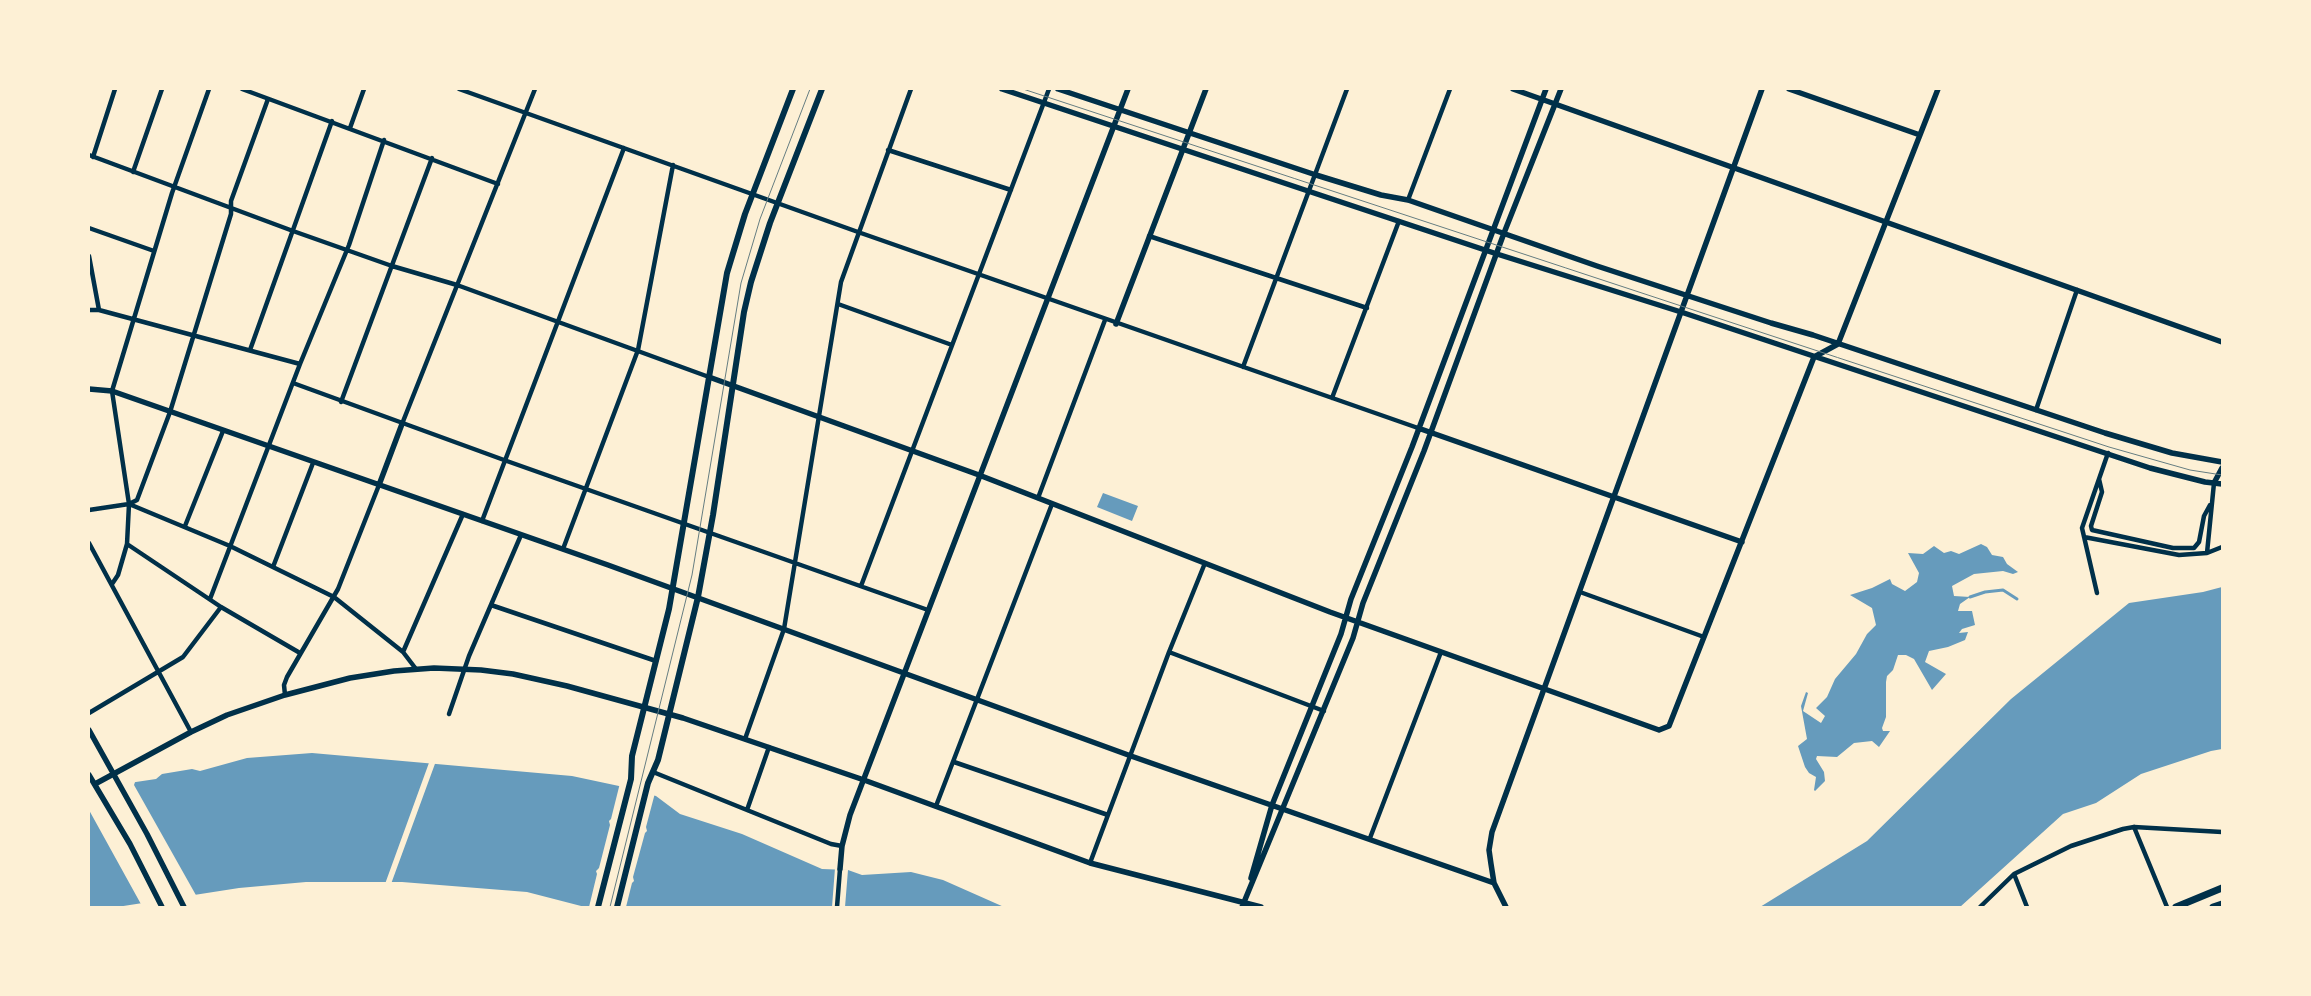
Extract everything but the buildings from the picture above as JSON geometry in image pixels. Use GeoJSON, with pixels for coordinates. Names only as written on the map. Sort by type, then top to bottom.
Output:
{"type":"FeatureCollection","features":[{"type":"Feature","properties":{"kind":"main road"},"geometry":{"type":"LineString","coordinates":[[598,907],[629,785],[632,756],[673,588],[727,273],[752,195],[793,89]]}},
{"type":"Feature","properties":{"kind":"main road"},"geometry":{"type":"LineString","coordinates":[[617,907],[646,790],[670,714],[698,597],[750,290],[777,204],[822,89]]}},
{"type":"Feature","properties":{"kind":"main road"},"geometry":{"type":"LineString","coordinates":[[2176,907],[2222,888]]}},
{"type":"Feature","properties":{"kind":"main road"},"geometry":{"type":"LineString","coordinates":[[2213,907],[2222,904]]}},
{"type":"Feature","properties":{"kind":"street"},"geometry":{"type":"LineString","coordinates":[[115,89],[91,156],[293,231],[638,350],[980,475],[1346,618],[1659,730],[1669,726],[1814,358],[1838,344],[1938,89]]}},
{"type":"Feature","properties":{"kind":"street"},"geometry":{"type":"LineString","coordinates":[[133,172],[162,89]]}},
{"type":"Feature","properties":{"kind":"street"},"geometry":{"type":"LineString","coordinates":[[112,584],[118,575],[127,544],[129,504],[112,391],[174,186],[209,89]]}},
{"type":"Feature","properties":{"kind":"street"},"geometry":{"type":"LineString","coordinates":[[242,89],[384,140],[498,184]]}},
{"type":"Feature","properties":{"kind":"street"},"geometry":{"type":"LineString","coordinates":[[350,128],[364,89]]}},
{"type":"Feature","properties":{"kind":"street"},"geometry":{"type":"LineString","coordinates":[[459,89],[1116,324],[1431,432],[1742,542]]}},
{"type":"Feature","properties":{"kind":"street"},"geometry":{"type":"LineString","coordinates":[[285,695],[284,685],[300,653],[334,597],[535,89]]}},
{"type":"Feature","properties":{"kind":"street"},"geometry":{"type":"LineString","coordinates":[[745,739],[784,629],[841,282],[911,89]]}},
{"type":"Feature","properties":{"kind":"street"},"geometry":{"type":"LineString","coordinates":[[1002,89],[1497,254],[1681,312],[1814,358],[2176,475],[2222,484]]}},
{"type":"Feature","properties":{"kind":"street"},"geometry":{"type":"LineString","coordinates":[[861,586],[1049,89]]}},
{"type":"Feature","properties":{"kind":"street"},"geometry":{"type":"LineString","coordinates":[[1058,89],[1316,175],[1381,195],[1408,200],[1687,295],[2149,447],[2222,462]]}},
{"type":"Feature","properties":{"kind":"street"},"geometry":{"type":"LineString","coordinates":[[837,907],[842,846],[848,822],[1128,89]]}},
{"type":"Feature","properties":{"kind":"street"},"geometry":{"type":"LineString","coordinates":[[1116,324],[1206,89]]}},
{"type":"Feature","properties":{"kind":"street"},"geometry":{"type":"LineString","coordinates":[[1243,367],[1348,89]]}},
{"type":"Feature","properties":{"kind":"street"},"geometry":{"type":"LineString","coordinates":[[1408,200],[1450,89]]}},
{"type":"Feature","properties":{"kind":"street"},"geometry":{"type":"LineString","coordinates":[[1513,89],[2222,342]]}},
{"type":"Feature","properties":{"kind":"street"},"geometry":{"type":"LineString","coordinates":[[1243,905],[1272,805],[1346,618],[1351,599],[1418,428],[1546,89]]}},
{"type":"Feature","properties":{"kind":"street"},"geometry":{"type":"LineString","coordinates":[[1243,905],[1324,711],[1378,565],[1431,432],[1504,233],[1561,89]]}},
{"type":"Feature","properties":{"kind":"street"},"geometry":{"type":"LineString","coordinates":[[1506,907],[1494,883],[1489,850],[1492,832],[1762,89]]}},
{"type":"Feature","properties":{"kind":"street"},"geometry":{"type":"LineString","coordinates":[[1790,89],[1920,135]]}},
{"type":"Feature","properties":{"kind":"street"},"geometry":{"type":"LineString","coordinates":[[89,510],[129,504],[137,500],[170,412],[195,335],[232,208],[231,202],[268,99]]}},
{"type":"Feature","properties":{"kind":"street"},"geometry":{"type":"LineString","coordinates":[[250,350],[332,121]]}},
{"type":"Feature","properties":{"kind":"street"},"geometry":{"type":"LineString","coordinates":[[210,599],[300,364],[347,250],[384,140]]}},
{"type":"Feature","properties":{"kind":"street"},"geometry":{"type":"LineString","coordinates":[[482,521],[624,148]]}},
{"type":"Feature","properties":{"kind":"street"},"geometry":{"type":"LineString","coordinates":[[888,150],[1011,190]]}},
{"type":"Feature","properties":{"kind":"street"},"geometry":{"type":"LineString","coordinates":[[341,402],[432,158]]}},
{"type":"Feature","properties":{"kind":"street"},"geometry":{"type":"LineString","coordinates":[[563,549],[638,350],[673,166]]}},
{"type":"Feature","properties":{"kind":"street"},"geometry":{"type":"LineString","coordinates":[[1332,398],[1399,221]]}},
{"type":"Feature","properties":{"kind":"street"},"geometry":{"type":"LineString","coordinates":[[89,228],[154,251]]}},
{"type":"Feature","properties":{"kind":"street"},"geometry":{"type":"LineString","coordinates":[[1150,236],[1367,308]]}},
{"type":"Feature","properties":{"kind":"street"},"geometry":{"type":"LineString","coordinates":[[89,256],[99,310]]}},
{"type":"Feature","properties":{"kind":"street"},"geometry":{"type":"LineString","coordinates":[[2036,410],[2077,290]]}},
{"type":"Feature","properties":{"kind":"street"},"geometry":{"type":"LineString","coordinates":[[838,304],[952,345]]}},
{"type":"Feature","properties":{"kind":"street"},"geometry":{"type":"LineString","coordinates":[[89,310],[99,310],[300,364]]}},
{"type":"Feature","properties":{"kind":"street"},"geometry":{"type":"LineString","coordinates":[[1038,498],[1105,320]]}},
{"type":"Feature","properties":{"kind":"street"},"geometry":{"type":"LineString","coordinates":[[293,383],[402,424],[928,610]]}},
{"type":"Feature","properties":{"kind":"street"},"geometry":{"type":"LineString","coordinates":[[89,389],[112,391],[563,549],[1131,756],[1370,838],[1494,883]]}},
{"type":"Feature","properties":{"kind":"street"},"geometry":{"type":"LineString","coordinates":[[185,526],[223,431]]}},
{"type":"Feature","properties":{"kind":"street"},"geometry":{"type":"LineString","coordinates":[[2097,593],[2082,528],[2108,453]]}},
{"type":"Feature","properties":{"kind":"street"},"geometry":{"type":"LineString","coordinates":[[273,567],[313,463]]}},
{"type":"Feature","properties":{"kind":"street"},"geometry":{"type":"LineString","coordinates":[[2207,553],[2210,505],[2214,483],[2222,468]]}},
{"type":"Feature","properties":{"kind":"street"},"geometry":{"type":"LineString","coordinates":[[2099,479],[2102,492],[2091,526],[2092,530],[2173,548],[2194,548],[2199,542],[2204,516],[2210,505]]}},
{"type":"Feature","properties":{"kind":"street"},"geometry":{"type":"LineString","coordinates":[[129,504],[230,546],[334,597],[403,652],[416,669]]}},
{"type":"Feature","properties":{"kind":"street"},"geometry":{"type":"LineString","coordinates":[[936,806],[1052,504]]}},
{"type":"Feature","properties":{"kind":"street"},"geometry":{"type":"LineString","coordinates":[[403,652],[463,514]]}},
{"type":"Feature","properties":{"kind":"street"},"geometry":{"type":"LineString","coordinates":[[449,714],[464,668],[521,535]]}},
{"type":"Feature","properties":{"kind":"street"},"geometry":{"type":"LineString","coordinates":[[2084,537],[2179,555],[2207,553],[2222,548]]}},
{"type":"Feature","properties":{"kind":"street"},"geometry":{"type":"LineString","coordinates":[[89,542],[191,732]]}},
{"type":"Feature","properties":{"kind":"street"},"geometry":{"type":"LineString","coordinates":[[127,544],[220,607],[300,653]]}},
{"type":"Feature","properties":{"kind":"street"},"geometry":{"type":"LineString","coordinates":[[1090,863],[1169,652],[1205,563]]}},
{"type":"Feature","properties":{"kind":"street"},"geometry":{"type":"LineString","coordinates":[[1580,592],[1704,637]]}},
{"type":"Feature","properties":{"kind":"street"},"geometry":{"type":"LineString","coordinates":[[491,605],[656,661]]}},
{"type":"Feature","properties":{"kind":"street"},"geometry":{"type":"LineString","coordinates":[[89,713],[183,657],[220,607]]}},
{"type":"Feature","properties":{"kind":"street"},"geometry":{"type":"LineString","coordinates":[[1169,652],[1324,711]]}},
{"type":"Feature","properties":{"kind":"street"},"geometry":{"type":"LineString","coordinates":[[1370,838],[1441,652]]}},
{"type":"Feature","properties":{"kind":"street"},"geometry":{"type":"LineString","coordinates":[[95,784],[227,714],[285,695],[364,675],[416,669],[464,668],[529,677],[670,714],[864,780],[1090,863],[1243,905],[1261,907]]}},
{"type":"Feature","properties":{"kind":"street"},"geometry":{"type":"LineString","coordinates":[[89,730],[184,907]]}},
{"type":"Feature","properties":{"kind":"street"},"geometry":{"type":"LineString","coordinates":[[747,810],[769,747]]}},
{"type":"Feature","properties":{"kind":"street"},"geometry":{"type":"LineString","coordinates":[[954,762],[1108,815]]}},
{"type":"Feature","properties":{"kind":"street"},"geometry":{"type":"LineString","coordinates":[[653,772],[831,844],[842,846]]}},
{"type":"Feature","properties":{"kind":"street"},"geometry":{"type":"LineString","coordinates":[[89,775],[130,844],[161,906]]}},
{"type":"Feature","properties":{"kind":"street"},"geometry":{"type":"LineString","coordinates":[[2134,827],[2167,907]]}},
{"type":"Feature","properties":{"kind":"street"},"geometry":{"type":"LineString","coordinates":[[1980,907],[2014,874],[2071,846],[2123,828],[2222,832]]}},
{"type":"Feature","properties":{"kind":"street"},"geometry":{"type":"LineString","coordinates":[[2014,874],[2027,907]]}},
{"type":"Feature","properties":{"kind":"water"},"geometry":{"type":"Polygon","coordinates":[[[1103,493],[1138,506],[1132,521],[1097,507],[1103,493]]]}},
{"type":"Feature","properties":{"kind":"water"},"geometry":{"type":"Polygon","coordinates":[[[1981,544],[1987,547],[1992,555],[2003,557],[2007,564],[2018,572],[2013,574],[2003,571],[1974,574],[1952,586],[1954,596],[1970,597],[1960,604],[1958,611],[1972,611],[1975,625],[1962,629],[1959,633],[1968,632],[1965,640],[1948,647],[1929,651],[1925,662],[1946,674],[1932,690],[1914,659],[1906,655],[1898,655],[1893,670],[1887,676],[1886,682],[1886,717],[1882,728],[1883,731],[1890,731],[1879,747],[1872,741],[1854,743],[1837,757],[1817,756],[1816,759],[1824,772],[1825,781],[1815,791],[1816,777],[1809,773],[1805,767],[1798,746],[1807,739],[1801,706],[1806,692],[1808,693],[1803,711],[1821,723],[1825,716],[1816,708],[1827,697],[1835,679],[1856,654],[1867,634],[1876,625],[1872,608],[1850,595],[1872,588],[1890,579],[1892,584],[1905,591],[1917,582],[1919,573],[1908,553],[1923,554],[1934,546],[1944,553],[1951,551],[1959,554],[1981,544]]]}},
{"type":"Feature","properties":{"kind":"water"},"geometry":{"type":"Polygon","coordinates":[[[2222,587],[2222,749],[2141,774],[2096,803],[2063,814],[1960,907],[1760,907],[1867,841],[2011,699],[2129,603],[2203,592],[2222,587]]]}},
{"type":"Feature","properties":{"kind":"water"},"geometry":{"type":"Polygon","coordinates":[[[312,753],[572,776],[619,786],[656,796],[680,814],[742,834],[822,869],[848,870],[862,875],[911,872],[943,880],[1004,907],[585,907],[527,892],[402,882],[306,882],[239,888],[117,907],[89,907],[89,789],[156,779],[162,774],[192,769],[200,771],[247,758],[312,753]]]}},
{"type":"Feature","properties":{"kind":"pier"},"geometry":{"type":"Polygon","coordinates":[[[430,760],[436,761],[391,884],[385,884],[430,760]]]}},
{"type":"Feature","properties":{"kind":"pier"},"geometry":{"type":"Polygon","coordinates":[[[136,779],[134,785],[197,897],[142,906],[89,810],[89,786],[136,779]]]}},
{"type":"Feature","properties":{"kind":"pier"},"geometry":{"type":"Polygon","coordinates":[[[620,783],[655,793],[646,827],[647,831],[626,907],[589,907],[597,874],[596,871],[599,868],[610,825],[609,821],[620,783]]]}},
{"type":"Feature","properties":{"kind":"pier"},"geometry":{"type":"Polygon","coordinates":[[[835,868],[848,870],[845,907],[832,907],[835,868]]]}},
{"type":"Feature","properties":{"kind":"waterway"},"geometry":{"type":"LineString","coordinates":[[1970,597],[1985,592],[2003,590],[2017,599]]}},
{"type":"Feature","properties":{"kind":"tram line"},"geometry":{"type":"LineString","coordinates":[[610,907],[692,575],[741,283],[760,219],[810,89]]}},
{"type":"Feature","properties":{"kind":"tram line"},"geometry":{"type":"LineString","coordinates":[[1023,89],[2109,447],[2190,470],[2222,475]]}}]}
